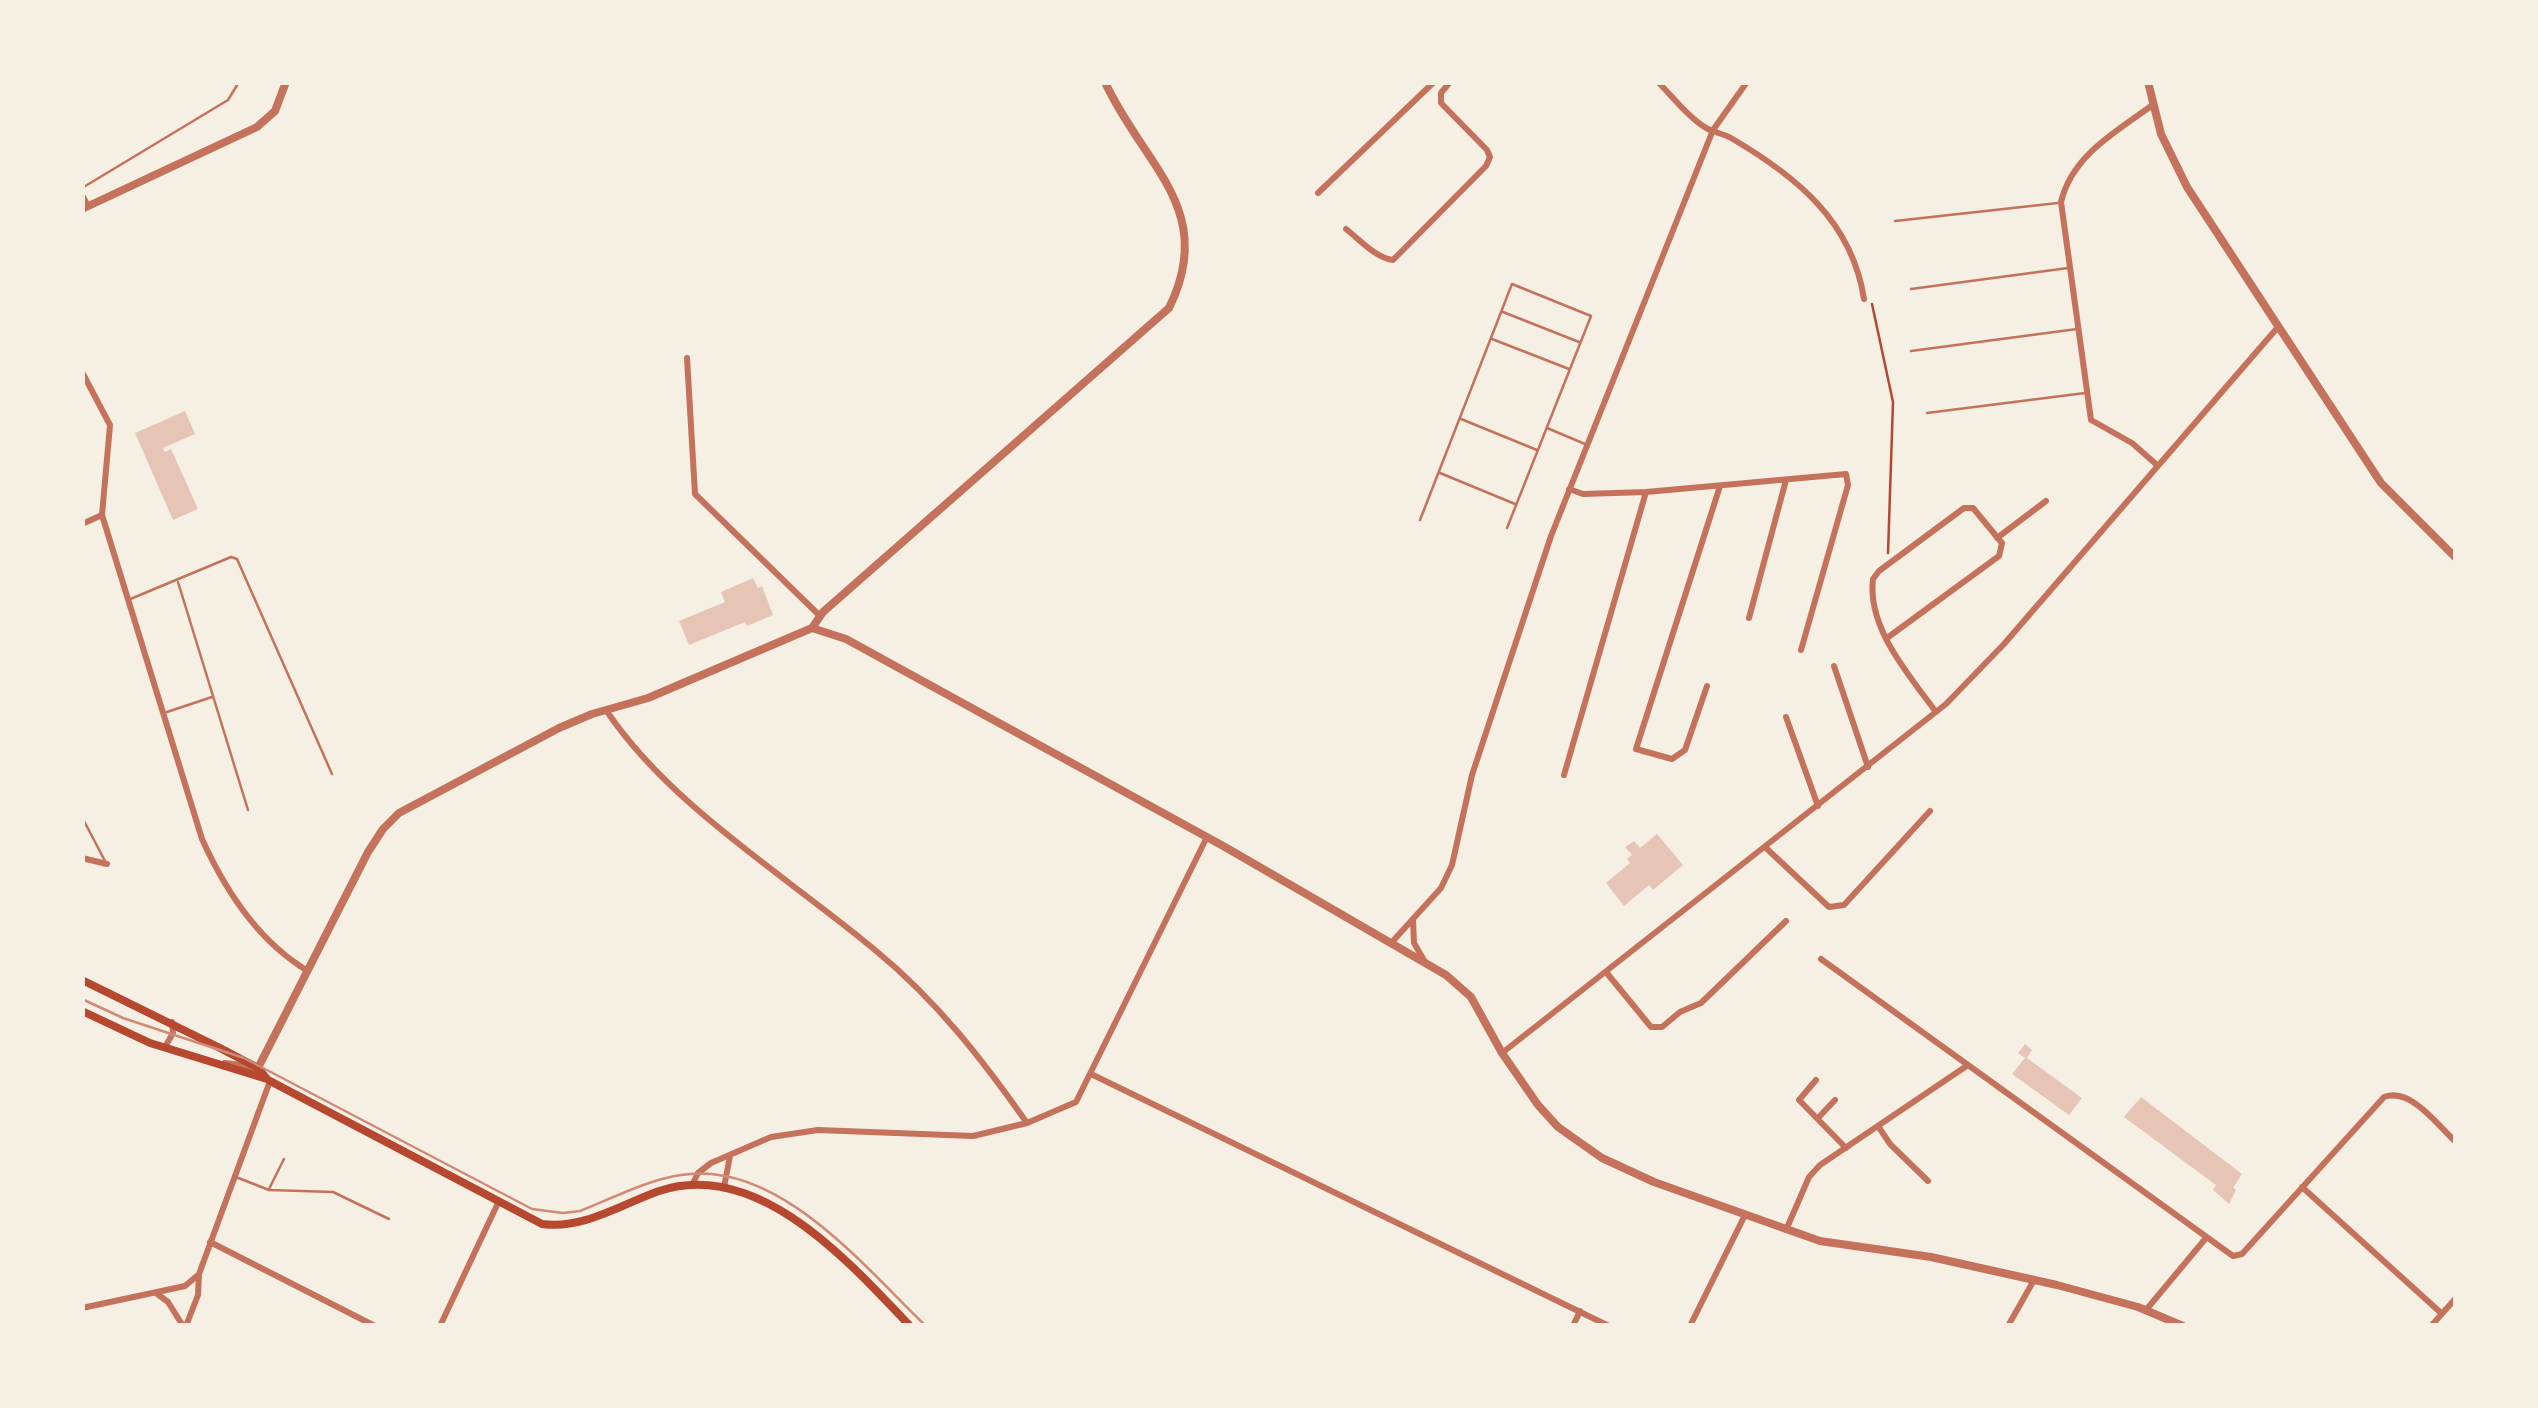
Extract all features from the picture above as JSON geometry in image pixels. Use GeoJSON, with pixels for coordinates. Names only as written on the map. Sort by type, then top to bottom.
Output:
{"type":"FeatureCollection","features":[{"type":"Feature","properties":{"kind":"main road"},"geometry":{"type":"LineString","coordinates":[[82,980],[172,1022],[258,1068],[269,1080]]}},
{"type":"Feature","properties":{"kind":"main road"},"geometry":{"type":"LineString","coordinates":[[82,1011],[166,1047],[269,1080],[535,1222],[556,1226],[585,1220],[662,1190],[692,1185],[724,1187],[768,1203],[799,1222],[910,1326]]}},
{"type":"Feature","properties":{"kind":"street"},"geometry":{"type":"LineString","coordinates":[[82,192],[85,208],[257,127],[276,111],[286,82]]}},
{"type":"Feature","properties":{"kind":"street"},"geometry":{"type":"LineString","coordinates":[[222,1064],[258,1068],[368,852],[382,829],[400,814],[559,728],[700,677],[812,628],[819,615],[1169,308],[1184,266],[1186,230],[1181,210],[1171,187],[1105,82]]}},
{"type":"Feature","properties":{"kind":"street"},"geometry":{"type":"LineString","coordinates":[[1318,193],[1434,82]]}},
{"type":"Feature","properties":{"kind":"street"},"geometry":{"type":"LineString","coordinates":[[1346,228],[1388,260],[1394,260],[1486,166],[1488,150],[1441,103],[1441,93],[1450,82]]}},
{"type":"Feature","properties":{"kind":"street"},"geometry":{"type":"LineString","coordinates":[[1658,82],[1705,128],[1775,164],[1820,204],[1849,247],[1867,298]]}},
{"type":"Feature","properties":{"kind":"street"},"geometry":{"type":"LineString","coordinates":[[1392,942],[1441,888],[1452,865],[1472,775],[1569,489],[1713,130],[1747,82]]}},
{"type":"Feature","properties":{"kind":"street"},"geometry":{"type":"LineString","coordinates":[[2148,82],[2161,134],[2175,168],[2381,483],[2456,558]]}},
{"type":"Feature","properties":{"kind":"street"},"geometry":{"type":"LineString","coordinates":[[2154,104],[2086,156],[2067,182],[2061,202],[2088,414],[2096,425],[2132,442],[2157,465]]}},
{"type":"Feature","properties":{"kind":"street"},"geometry":{"type":"LineString","coordinates":[[1502,1053],[1936,712],[2004,644],[2278,326]]}},
{"type":"Feature","properties":{"kind":"street"},"geometry":{"type":"LineString","coordinates":[[688,358],[695,494],[819,615]]}},
{"type":"Feature","properties":{"kind":"street"},"geometry":{"type":"LineString","coordinates":[[82,372],[86,386],[110,425],[102,516],[202,839],[220,874],[264,936],[308,971]]}},
{"type":"Feature","properties":{"kind":"street"},"geometry":{"type":"LineString","coordinates":[[1569,489],[1583,494],[1646,492],[1842,472],[1848,477],[1800,650]]}},
{"type":"Feature","properties":{"kind":"street"},"geometry":{"type":"LineString","coordinates":[[1749,618],[1786,480]]}},
{"type":"Feature","properties":{"kind":"street"},"geometry":{"type":"LineString","coordinates":[[1708,686],[1686,750],[1672,759],[1636,749],[1720,486]]}},
{"type":"Feature","properties":{"kind":"street"},"geometry":{"type":"LineString","coordinates":[[1564,775],[1646,492]]}},
{"type":"Feature","properties":{"kind":"street"},"geometry":{"type":"LineString","coordinates":[[1997,538],[2046,500]]}},
{"type":"Feature","properties":{"kind":"street"},"geometry":{"type":"LineString","coordinates":[[1887,638],[1999,556],[2002,549],[1997,538],[1973,508],[1968,507],[1873,579],[1879,622],[1887,638],[1936,712]]}},
{"type":"Feature","properties":{"kind":"street"},"geometry":{"type":"LineString","coordinates":[[82,524],[102,516]]}},
{"type":"Feature","properties":{"kind":"street"},"geometry":{"type":"LineString","coordinates":[[812,628],[846,639],[1425,962],[1465,989],[1538,1105],[1578,1143],[1602,1158],[1654,1182],[1820,1241],[1931,1257],[2034,1280],[2146,1310],[2183,1326]]}},
{"type":"Feature","properties":{"kind":"street"},"geometry":{"type":"LineString","coordinates":[[1834,666],[1868,767]]}},
{"type":"Feature","properties":{"kind":"street"},"geometry":{"type":"LineString","coordinates":[[606,710],[668,781],[750,853],[904,974],[974,1050],[1027,1123]]}},
{"type":"Feature","properties":{"kind":"street"},"geometry":{"type":"LineString","coordinates":[[1786,718],[1818,806]]}},
{"type":"Feature","properties":{"kind":"street"},"geometry":{"type":"LineString","coordinates":[[1766,848],[1830,907],[1844,905],[1930,811]]}},
{"type":"Feature","properties":{"kind":"street"},"geometry":{"type":"LineString","coordinates":[[692,1185],[698,1173],[771,1137],[818,1130],[973,1136],[1027,1123],[1076,1102],[1207,837]]}},
{"type":"Feature","properties":{"kind":"street"},"geometry":{"type":"LineString","coordinates":[[82,858],[107,864]]}},
{"type":"Feature","properties":{"kind":"street"},"geometry":{"type":"LineString","coordinates":[[1413,919],[1414,942],[1425,962]]}},
{"type":"Feature","properties":{"kind":"street"},"geometry":{"type":"LineString","coordinates":[[1606,972],[1650,1027],[1662,1027],[1680,1012],[1701,1003],[1786,920]]}},
{"type":"Feature","properties":{"kind":"street"},"geometry":{"type":"LineString","coordinates":[[1821,959],[2233,1256],[2242,1254],[2389,1095],[2406,1096],[2456,1142]]}},
{"type":"Feature","properties":{"kind":"street"},"geometry":{"type":"LineString","coordinates":[[166,1047],[174,1034],[172,1022]]}},
{"type":"Feature","properties":{"kind":"street"},"geometry":{"type":"LineString","coordinates":[[1786,1230],[1809,1177],[1968,1065]]}},
{"type":"Feature","properties":{"kind":"street"},"geometry":{"type":"LineString","coordinates":[[1091,1074],[1609,1326]]}},
{"type":"Feature","properties":{"kind":"street"},"geometry":{"type":"LineString","coordinates":[[185,1326],[198,1295],[198,1274],[269,1080]]}},
{"type":"Feature","properties":{"kind":"street"},"geometry":{"type":"LineString","coordinates":[[1816,1080],[1799,1098],[1846,1148]]}},
{"type":"Feature","properties":{"kind":"street"},"geometry":{"type":"LineString","coordinates":[[1818,1118],[1835,1100]]}},
{"type":"Feature","properties":{"kind":"street"},"geometry":{"type":"LineString","coordinates":[[1878,1126],[1886,1140],[1928,1181]]}},
{"type":"Feature","properties":{"kind":"street"},"geometry":{"type":"LineString","coordinates":[[724,1187],[730,1155]]}},
{"type":"Feature","properties":{"kind":"street"},"geometry":{"type":"LineString","coordinates":[[2302,1187],[2441,1313]]}},
{"type":"Feature","properties":{"kind":"street"},"geometry":{"type":"LineString","coordinates":[[440,1326],[498,1203]]}},
{"type":"Feature","properties":{"kind":"street"},"geometry":{"type":"LineString","coordinates":[[1690,1326],[1745,1215]]}},
{"type":"Feature","properties":{"kind":"street"},"geometry":{"type":"LineString","coordinates":[[2146,1310],[2206,1238]]}},
{"type":"Feature","properties":{"kind":"street"},"geometry":{"type":"LineString","coordinates":[[210,1242],[375,1326]]}},
{"type":"Feature","properties":{"kind":"street"},"geometry":{"type":"LineString","coordinates":[[82,1308],[185,1286],[198,1274]]}},
{"type":"Feature","properties":{"kind":"street"},"geometry":{"type":"LineString","coordinates":[[2008,1326],[2034,1280]]}},
{"type":"Feature","properties":{"kind":"street"},"geometry":{"type":"LineString","coordinates":[[155,1293],[168,1302],[185,1326]]}},
{"type":"Feature","properties":{"kind":"street"},"geometry":{"type":"LineString","coordinates":[[2430,1326],[2456,1298]]}},
{"type":"Feature","properties":{"kind":"street"},"geometry":{"type":"LineString","coordinates":[[1573,1326],[1580,1311]]}},
{"type":"Feature","properties":{"kind":"lane"},"geometry":{"type":"LineString","coordinates":[[82,192],[228,100],[239,82]]}},
{"type":"Feature","properties":{"kind":"lane"},"geometry":{"type":"LineString","coordinates":[[1896,222],[2061,202]]}},
{"type":"Feature","properties":{"kind":"lane"},"geometry":{"type":"LineString","coordinates":[[1910,288],[2070,268]]}},
{"type":"Feature","properties":{"kind":"lane"},"geometry":{"type":"LineString","coordinates":[[1420,520],[1512,284],[1591,316],[1507,528]]}},
{"type":"Feature","properties":{"kind":"lane"},"geometry":{"type":"LineString","coordinates":[[1501,311],[1581,343]]}},
{"type":"Feature","properties":{"kind":"lane"},"geometry":{"type":"LineString","coordinates":[[1911,351],[2077,329]]}},
{"type":"Feature","properties":{"kind":"lane"},"geometry":{"type":"LineString","coordinates":[[1490,338],[1570,369]]}},
{"type":"Feature","properties":{"kind":"lane"},"geometry":{"type":"LineString","coordinates":[[1928,413],[2085,393]]}},
{"type":"Feature","properties":{"kind":"lane"},"geometry":{"type":"LineString","coordinates":[[1460,419],[1538,451]]}},
{"type":"Feature","properties":{"kind":"lane"},"geometry":{"type":"LineString","coordinates":[[1547,428],[1586,445]]}},
{"type":"Feature","properties":{"kind":"lane"},"geometry":{"type":"LineString","coordinates":[[1439,472],[1517,504]]}},
{"type":"Feature","properties":{"kind":"lane"},"geometry":{"type":"LineString","coordinates":[[127,601],[231,557],[242,563],[332,774]]}},
{"type":"Feature","properties":{"kind":"lane"},"geometry":{"type":"LineString","coordinates":[[177,579],[248,810]]}},
{"type":"Feature","properties":{"kind":"lane"},"geometry":{"type":"LineString","coordinates":[[162,714],[213,697]]}},
{"type":"Feature","properties":{"kind":"lane"},"geometry":{"type":"LineString","coordinates":[[82,817],[107,864]]}},
{"type":"Feature","properties":{"kind":"lane"},"geometry":{"type":"LineString","coordinates":[[269,1190],[284,1159]]}},
{"type":"Feature","properties":{"kind":"lane"},"geometry":{"type":"LineString","coordinates":[[234,1176],[269,1190],[333,1192],[389,1220]]}},
{"type":"Feature","properties":{"kind":"path"},"geometry":{"type":"LineString","coordinates":[[1867,298],[1893,402],[1888,564]]}},
{"type":"Feature","properties":{"kind":"building"},"geometry":{"type":"Polygon","coordinates":[[[185,411],[195,434],[163,448],[165,452],[171,449],[198,509],[173,520],[135,433],[185,411]]]}},
{"type":"Feature","properties":{"kind":"building"},"geometry":{"type":"Polygon","coordinates":[[[753,578],[758,588],[762,586],[773,615],[689,645],[679,621],[725,602],[721,592],[753,578]]]}},
{"type":"Feature","properties":{"kind":"building"},"geometry":{"type":"Polygon","coordinates":[[[1657,834],[1683,865],[1653,890],[1649,885],[1624,906],[1606,883],[1630,863],[1627,859],[1632,855],[1625,847],[1634,841],[1640,848],[1657,834]]]}},
{"type":"Feature","properties":{"kind":"building"},"geometry":{"type":"Polygon","coordinates":[[[2025,1044],[2032,1050],[2027,1058],[2082,1098],[2069,1115],[2012,1074],[2025,1058],[2018,1053],[2025,1044]]]}},
{"type":"Feature","properties":{"kind":"building"},"geometry":{"type":"Polygon","coordinates":[[[2141,1097],[2242,1174],[2229,1204],[2213,1190],[2216,1185],[2124,1117],[2141,1097]]]}},
{"type":"Feature","properties":{"kind":"tram line"},"geometry":{"type":"LineString","coordinates":[[82,999],[123,1018],[244,1058],[532,1209],[580,1211],[643,1185],[681,1175],[717,1174],[751,1184],[785,1200],[817,1222],[926,1326]]}}]}
